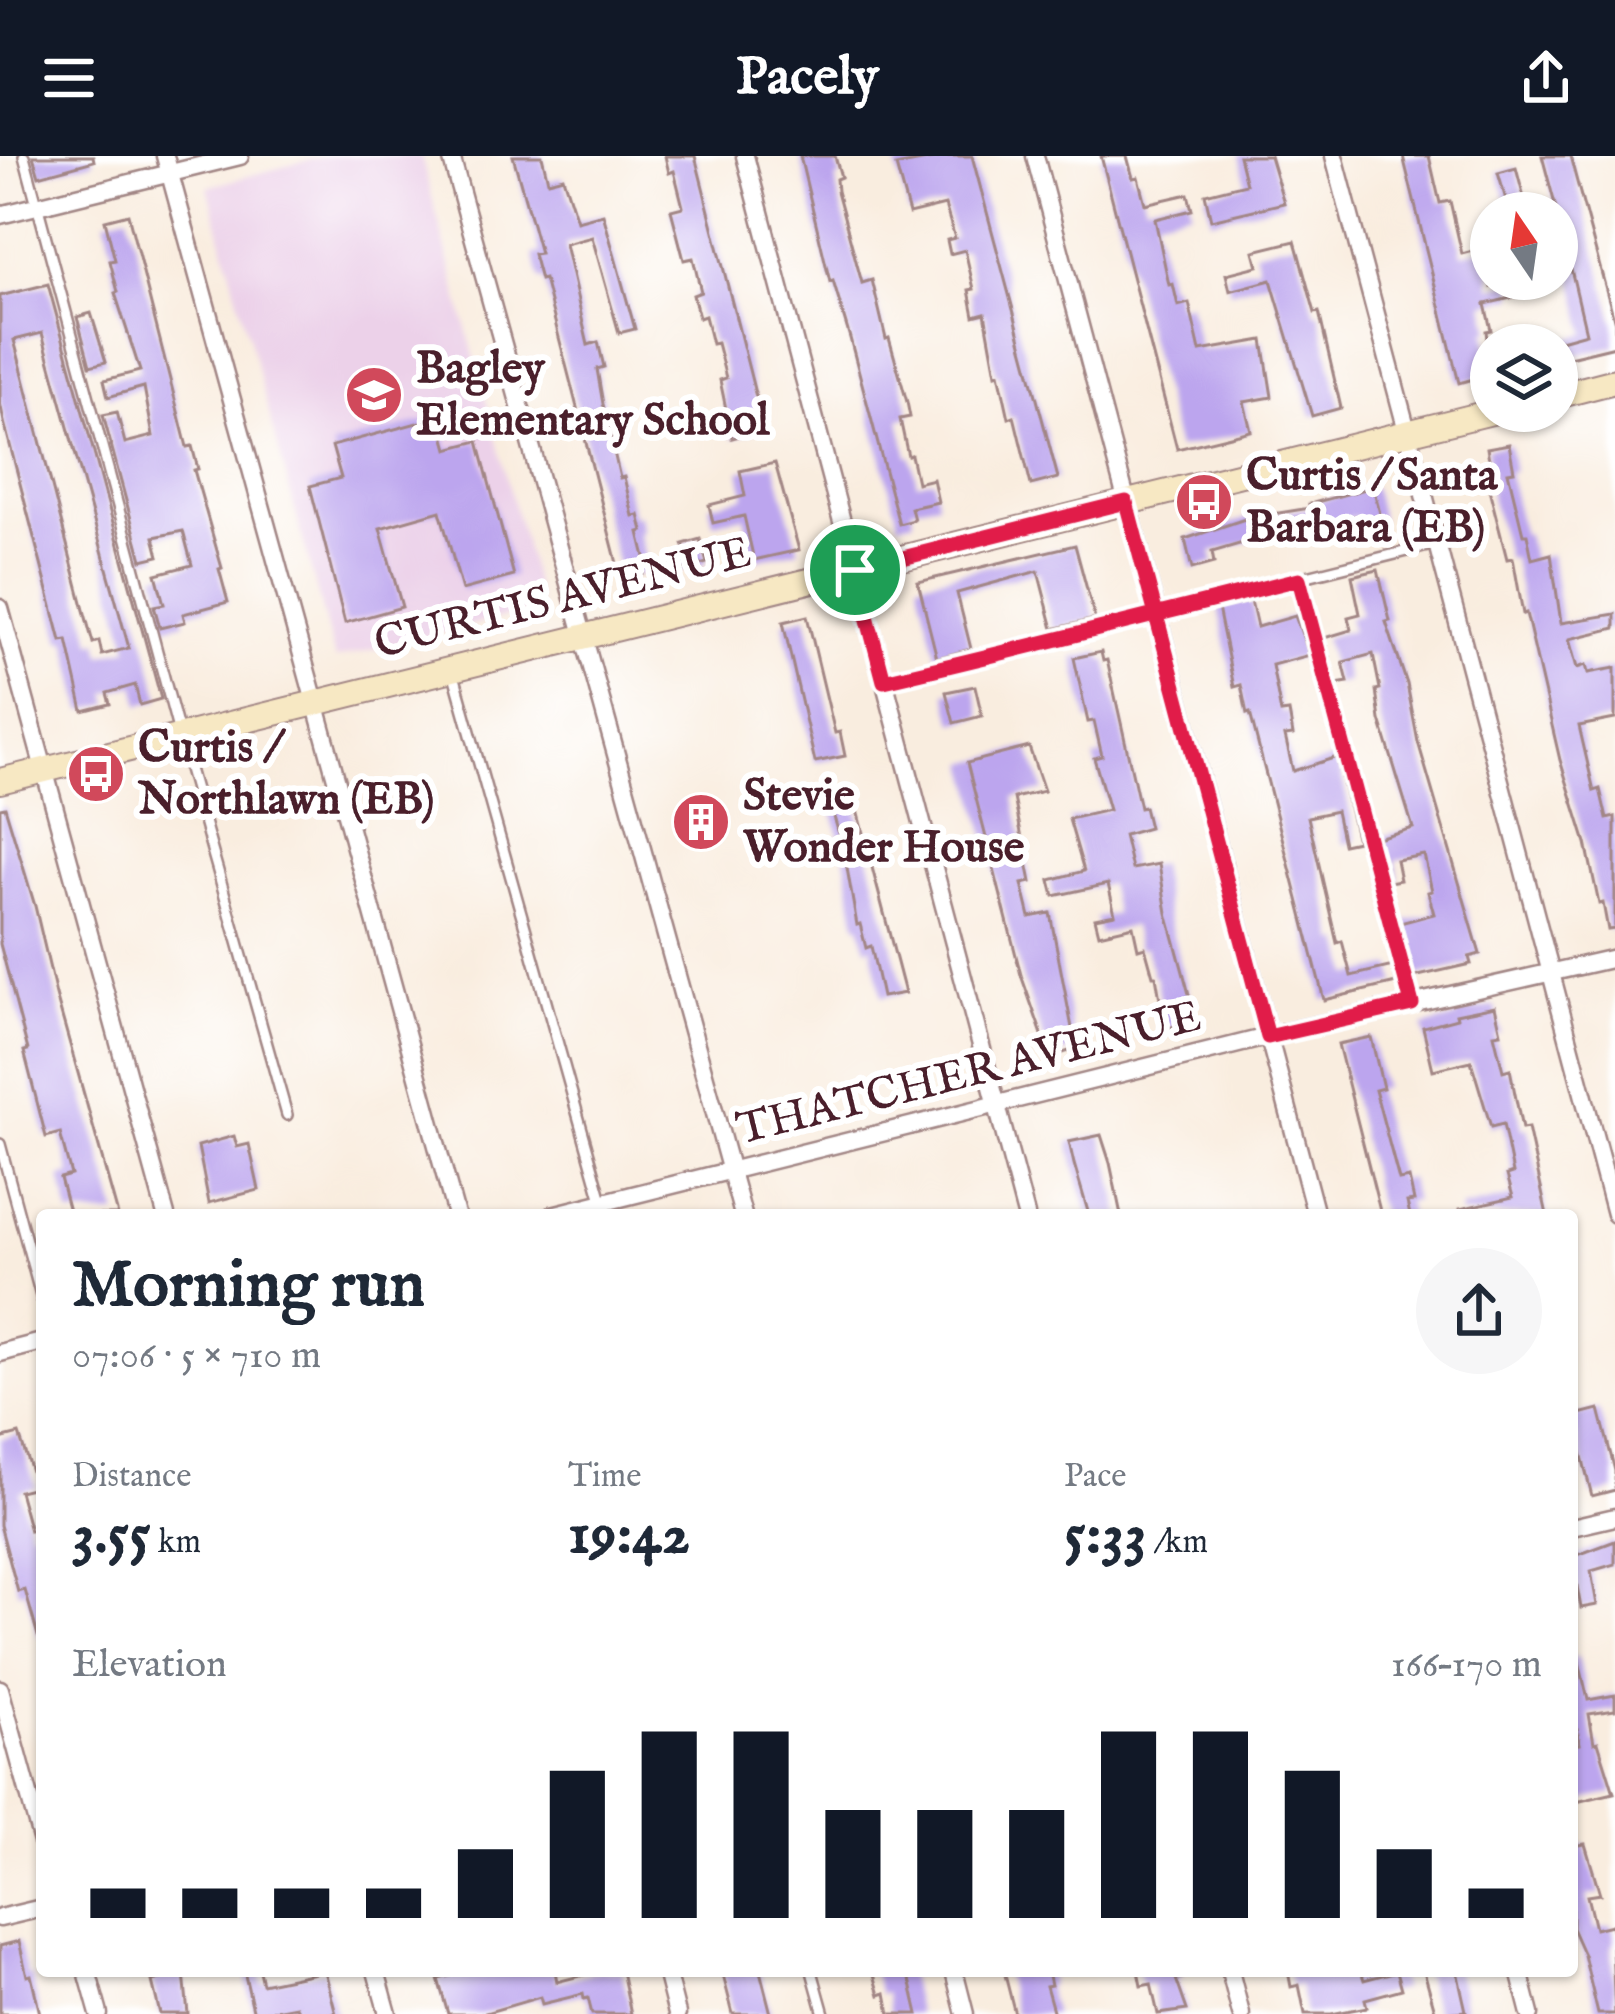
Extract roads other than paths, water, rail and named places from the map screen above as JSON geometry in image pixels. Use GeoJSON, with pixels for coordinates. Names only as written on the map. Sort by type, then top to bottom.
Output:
{"type":"FeatureCollection","features":[{"type":"Feature","properties":{"kind":"street"},"geometry":{"type":"LineString","coordinates":[[0,215],[167,165],[240,156]]}},
{"type":"Feature","properties":{"kind":"street"},"geometry":{"type":"LineString","coordinates":[[452,156],[741,1209]]}},
{"type":"Feature","properties":{"kind":"street"},"geometry":{"type":"LineString","coordinates":[[745,156],[1024,1209]]}},
{"type":"Feature","properties":{"kind":"street"},"geometry":{"type":"LineString","coordinates":[[1035,156],[1314,1209]]}},
{"type":"Feature","properties":{"kind":"street"},"geometry":{"type":"LineString","coordinates":[[1334,156],[1615,1214]]}},
{"type":"Feature","properties":{"kind":"street"},"geometry":{"type":"LineString","coordinates":[[167,165],[454,1209]]}},
{"type":"Feature","properties":{"kind":"street"},"geometry":{"type":"LineString","coordinates":[[1578,391],[1615,381]]}},
{"type":"Feature","properties":{"kind":"street","name":"CURTIS AVENUE"},"geometry":{"type":"LineString","coordinates":[[0,782],[1470,417]]}},
{"type":"Feature","properties":{"kind":"street"},"geometry":{"type":"LineString","coordinates":[[0,608],[164,1209]]}},
{"type":"Feature","properties":{"kind":"street","name":"THATCHER AVENUE"},"geometry":{"type":"LineString","coordinates":[[604,1209],[731,1171],[996,1104],[1615,958]]}},
{"type":"Feature","properties":{"kind":"street"},"geometry":{"type":"LineString","coordinates":[[0,1353],[36,1344]]}},
{"type":"Feature","properties":{"kind":"street"},"geometry":{"type":"LineString","coordinates":[[1578,1526],[1615,1517]]}},
{"type":"Feature","properties":{"kind":"street"},"geometry":{"type":"LineString","coordinates":[[0,1689],[36,1820]]}},
{"type":"Feature","properties":{"kind":"street"},"geometry":{"type":"LineString","coordinates":[[0,1918],[36,1909]]}},
{"type":"Feature","properties":{"kind":"street"},"geometry":{"type":"LineString","coordinates":[[89,1977],[99,2014]]}},
{"type":"Feature","properties":{"kind":"street"},"geometry":{"type":"LineString","coordinates":[[378,1977],[388,2014]]}},
{"type":"Feature","properties":{"kind":"street"},"geometry":{"type":"LineString","coordinates":[[667,1977],[677,2014]]}},
{"type":"Feature","properties":{"kind":"street"},"geometry":{"type":"LineString","coordinates":[[955,1977],[965,2014]]}},
{"type":"Feature","properties":{"kind":"street"},"geometry":{"type":"LineString","coordinates":[[1232,1977],[1241,2014]]}},
{"type":"Feature","properties":{"kind":"street"},"geometry":{"type":"LineString","coordinates":[[1521,1977],[1530,2014]]}},
{"type":"Feature","properties":{"kind":"lane"},"geometry":{"type":"LineString","coordinates":[[24,156],[287,1115]]}},
{"type":"Feature","properties":{"kind":"lane"},"geometry":{"type":"LineString","coordinates":[[884,681],[1436,544]]}},
{"type":"Feature","properties":{"kind":"lane"},"geometry":{"type":"LineString","coordinates":[[1299,579],[1412,1004]]}},
{"type":"Feature","properties":{"kind":"lane"},"geometry":{"type":"LineString","coordinates":[[452,669],[604,1209]]}},
{"type":"Feature","properties":{"kind":"lane"},"geometry":{"type":"LineString","coordinates":[[0,1144],[36,1278]]}},
{"type":"Feature","properties":{"kind":"lane"},"geometry":{"type":"LineString","coordinates":[[814,1977],[824,2014]]}},
{"type":"Feature","properties":{"kind":"place","name":"Bagley Elementary School"},"geometry":{"type":"Point","coordinates":[374,395]}},
{"type":"Feature","properties":{"kind":"place","name":"Curtis / Santa Barbara (EB)"},"geometry":{"type":"Point","coordinates":[1204,502]}},
{"type":"Feature","properties":{"kind":"place","name":"Curtis / Northlawn (EB)"},"geometry":{"type":"Point","coordinates":[96,774]}},
{"type":"Feature","properties":{"kind":"place","name":"Stevie Wonder House"},"geometry":{"type":"Point","coordinates":[701,822]}}]}
